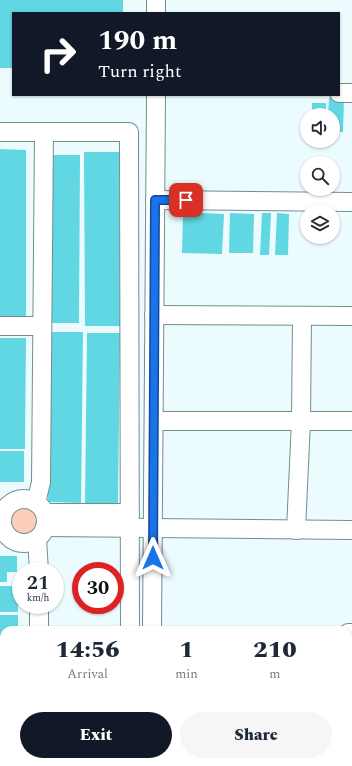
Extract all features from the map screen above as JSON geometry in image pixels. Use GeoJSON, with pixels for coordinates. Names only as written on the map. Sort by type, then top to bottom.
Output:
{"type":"FeatureCollection","features":[{"type":"Feature","properties":{"kind":"street"},"geometry":{"type":"LineString","coordinates":[[156,0],[156,12]]}},
{"type":"Feature","properties":{"kind":"street"},"geometry":{"type":"LineString","coordinates":[[340,93],[352,93]]}},
{"type":"Feature","properties":{"kind":"street"},"geometry":{"type":"LineString","coordinates":[[152,626],[156,96]]}},
{"type":"Feature","properties":{"kind":"street"},"geometry":{"type":"LineString","coordinates":[[0,132],[129,132],[130,626]]}},
{"type":"Feature","properties":{"kind":"street"},"geometry":{"type":"LineString","coordinates":[[39,562],[37,516],[41,482],[44,132]]}},
{"type":"Feature","properties":{"kind":"street"},"geometry":{"type":"LineString","coordinates":[[155,200],[352,202]]}},
{"type":"Feature","properties":{"kind":"street"},"geometry":{"type":"LineString","coordinates":[[154,315],[352,316]]}},
{"type":"Feature","properties":{"kind":"street"},"geometry":{"type":"LineString","coordinates":[[296,530],[301,421],[302,316]]}},
{"type":"Feature","properties":{"kind":"street"},"geometry":{"type":"LineString","coordinates":[[0,326],[42,326]]}},
{"type":"Feature","properties":{"kind":"street"},"geometry":{"type":"LineString","coordinates":[[154,422],[352,421]]}},
{"type":"Feature","properties":{"kind":"street"},"geometry":{"type":"LineString","coordinates":[[0,499],[37,516],[130,521],[153,529],[352,530]]}},
{"type":"Feature","properties":{"kind":"street"},"geometry":{"type":"LineString","coordinates":[[15,501],[37,516],[24,543],[8,542],[1,518],[8,505],[15,501]]}},
{"type":"Feature","properties":{"kind":"street"},"geometry":{"type":"LineString","coordinates":[[39,614],[39,626]]}},
{"type":"Feature","properties":{"kind":"shaded area"},"geometry":{"type":"Polygon","coordinates":[[[23,508],[29,509],[33,512],[36,516],[36,528],[33,532],[29,535],[23,536],[17,535],[13,532],[10,528],[9,522],[10,516],[13,512],[17,509],[23,508]]]}},
{"type":"Feature","properties":{"kind":"building"},"geometry":{"type":"Polygon","coordinates":[[[0,0],[123,0],[123,12],[12,12],[12,68],[0,68],[0,0]]]}},
{"type":"Feature","properties":{"kind":"building"},"geometry":{"type":"Polygon","coordinates":[[[329,98],[344,98],[343,132],[340,132],[340,108],[328,108],[329,98]]]}},
{"type":"Feature","properties":{"kind":"building"},"geometry":{"type":"Polygon","coordinates":[[[312,103],[326,103],[326,108],[312,108],[312,103]]]}},
{"type":"Feature","properties":{"kind":"building"},"geometry":{"type":"Polygon","coordinates":[[[0,149],[26,150],[26,317],[0,317],[0,149]]]}},
{"type":"Feature","properties":{"kind":"building"},"geometry":{"type":"Polygon","coordinates":[[[84,152],[119,152],[120,326],[85,326],[84,152]]]}},
{"type":"Feature","properties":{"kind":"building"},"geometry":{"type":"Polygon","coordinates":[[[52,155],[80,155],[79,323],[52,323],[52,155]]]}},
{"type":"Feature","properties":{"kind":"building"},"geometry":{"type":"Polygon","coordinates":[[[183,212],[224,214],[222,254],[182,253],[183,212]]]}},
{"type":"Feature","properties":{"kind":"building"},"geometry":{"type":"Polygon","coordinates":[[[230,213],[254,214],[253,253],[229,253],[230,213]]]}},
{"type":"Feature","properties":{"kind":"building"},"geometry":{"type":"Polygon","coordinates":[[[262,213],[271,213],[269,255],[260,255],[262,213]]]}},
{"type":"Feature","properties":{"kind":"building"},"geometry":{"type":"Polygon","coordinates":[[[277,213],[289,214],[288,255],[275,255],[277,213]]]}},
{"type":"Feature","properties":{"kind":"building"},"geometry":{"type":"Polygon","coordinates":[[[50,332],[83,332],[81,503],[48,502],[50,332]]]}},
{"type":"Feature","properties":{"kind":"building"},"geometry":{"type":"Polygon","coordinates":[[[87,333],[120,333],[118,504],[85,503],[87,333]]]}},
{"type":"Feature","properties":{"kind":"building"},"geometry":{"type":"Polygon","coordinates":[[[0,338],[26,338],[25,449],[0,449],[0,338]]]}},
{"type":"Feature","properties":{"kind":"building"},"geometry":{"type":"Polygon","coordinates":[[[0,451],[24,451],[24,482],[0,482],[0,451]]]}},
{"type":"Feature","properties":{"kind":"building"},"geometry":{"type":"Polygon","coordinates":[[[0,556],[17,556],[17,562],[12,562],[12,572],[7,572],[7,582],[0,582],[0,556]]]}},
{"type":"Feature","properties":{"kind":"building"},"geometry":{"type":"Polygon","coordinates":[[[0,586],[12,586],[12,612],[0,612],[0,586]]]}},
{"type":"Feature","properties":{"kind":"building"},"geometry":{"type":"Polygon","coordinates":[[[0,615],[18,615],[18,626],[0,626],[0,615]]]}},
{"type":"Feature","properties":{"kind":"route"},"geometry":{"type":"LineString","coordinates":[[153,558],[155,200],[186,200]]}}]}
